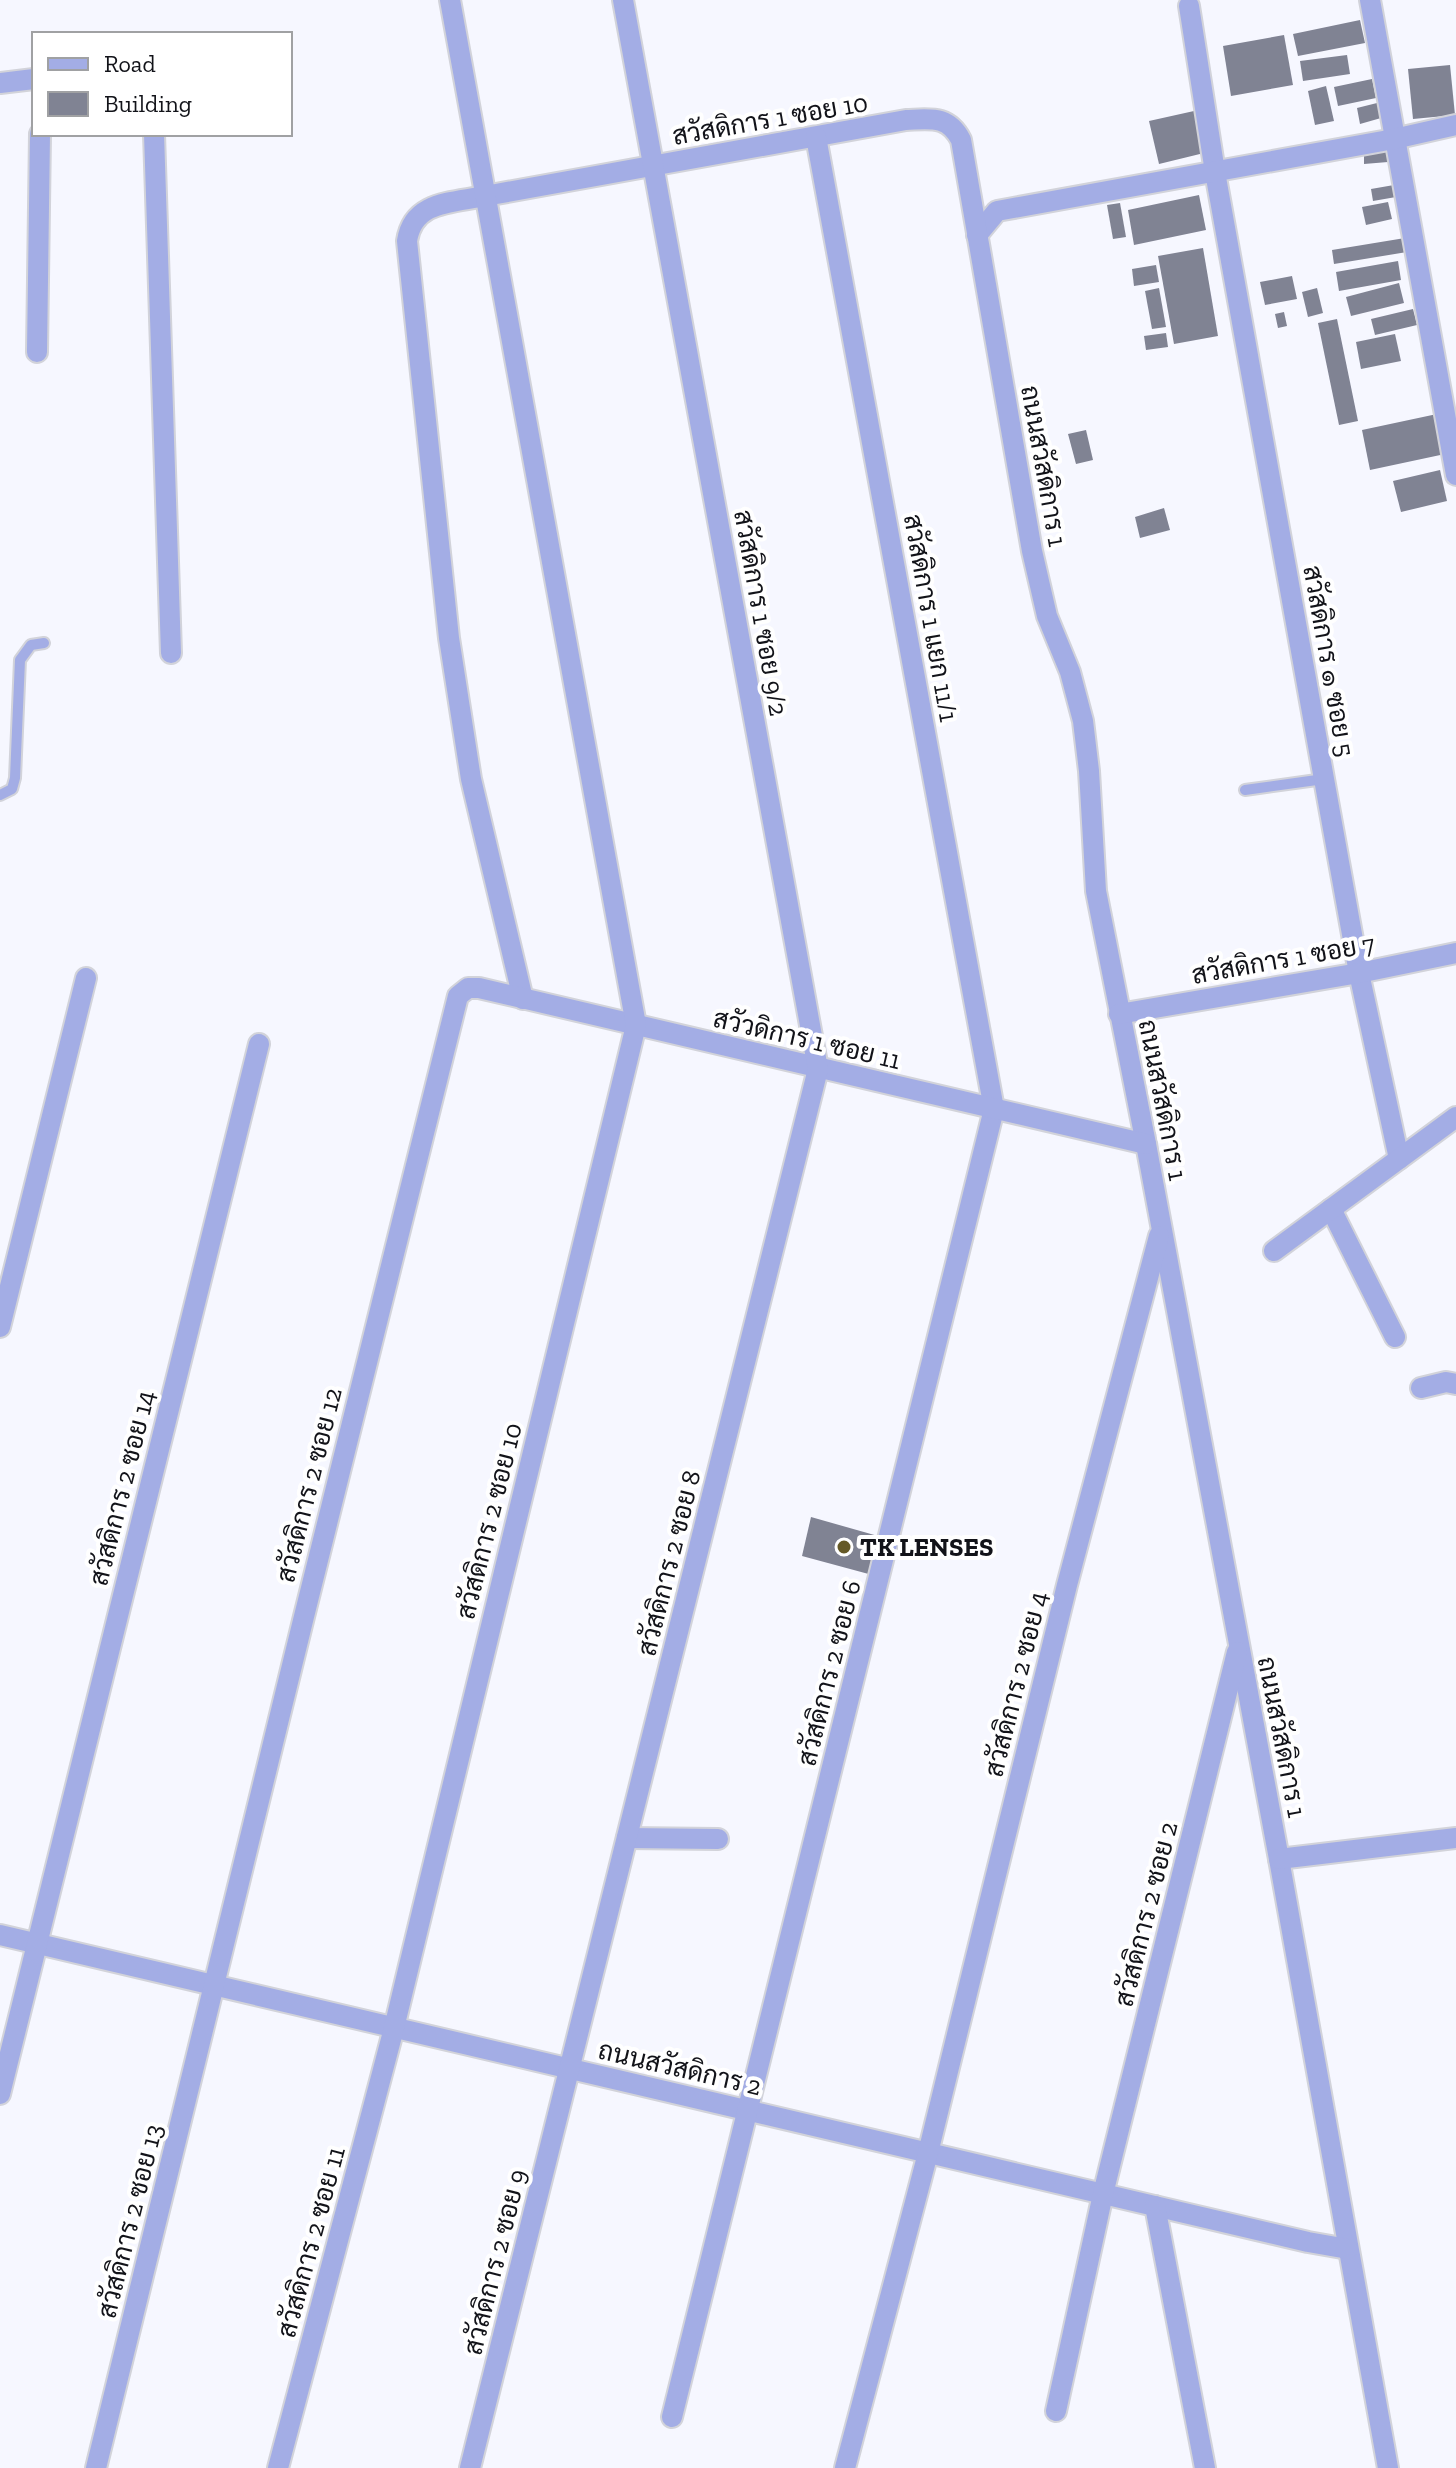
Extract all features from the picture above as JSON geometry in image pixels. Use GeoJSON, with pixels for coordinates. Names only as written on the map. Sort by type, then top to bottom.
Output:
{"type":"FeatureCollection","features":[{"type":"Feature","properties":{"kind":"street"},"geometry":{"type":"LineString","coordinates":[[450,0],[636,1025]]}},
{"type":"Feature","properties":{"kind":"street","name":"สวัสดิการ 1 ซอย 9/2"},"geometry":{"type":"LineString","coordinates":[[623,0],[818,1069]]}},
{"type":"Feature","properties":{"kind":"street"},"geometry":{"type":"LineString","coordinates":[[1370,0],[1456,475]]}},
{"type":"Feature","properties":{"kind":"street","name":"สวัสดิการ ๑ ซอย 5"},"geometry":{"type":"LineString","coordinates":[[1189,6],[1215,172],[1359,973],[1399,1159]]}},
{"type":"Feature","properties":{"kind":"street"},"geometry":{"type":"LineString","coordinates":[[0,83],[32,79]]}},
{"type":"Feature","properties":{"kind":"street","name":"สวัสดิการ 1 ซอย 10"},"geometry":{"type":"LineString","coordinates":[[523,999],[471,779],[449,638],[407,241],[409,225],[416,216],[432,207],[485,196],[906,120],[933,118],[955,129],[961,140],[977,235]]}},
{"type":"Feature","properties":{"kind":"street"},"geometry":{"type":"LineString","coordinates":[[977,235],[997,211],[1456,125]]}},
{"type":"Feature","properties":{"kind":"street"},"geometry":{"type":"LineString","coordinates":[[37,352],[40,136]]}},
{"type":"Feature","properties":{"kind":"street"},"geometry":{"type":"LineString","coordinates":[[154,136],[171,653]]}},
{"type":"Feature","properties":{"kind":"street","name":"สวัสดิการ 1 แยก 11/1"},"geometry":{"type":"LineString","coordinates":[[816,137],[994,1109]]}},
{"type":"Feature","properties":{"kind":"street","name":"ถนนสวัสดิการ 1"},"geometry":{"type":"LineString","coordinates":[[977,235],[1032,551],[1047,616],[1070,672],[1083,721],[1096,891],[1279,1859],[1388,2468]]}},
{"type":"Feature","properties":{"kind":"street","name":"สวัสดิการ 1 ซอย 7"},"geometry":{"type":"LineString","coordinates":[[1119,1014],[1359,973],[1456,953]]}},
{"type":"Feature","properties":{"kind":"street"},"geometry":{"type":"LineString","coordinates":[[0,1327],[86,978]]}},
{"type":"Feature","properties":{"kind":"street","name":"สวัวดิการ 1 ซอย 11"},"geometry":{"type":"LineString","coordinates":[[458,996],[468,988],[479,988],[1146,1144]]}},
{"type":"Feature","properties":{"kind":"street","name":"สวัสดิการ 2 ซอย 12"},"geometry":{"type":"LineString","coordinates":[[215,1987],[371,1339],[458,996]]}},
{"type":"Feature","properties":{"kind":"street","name":"สวัสดิการ 2 ซอย 10"},"geometry":{"type":"LineString","coordinates":[[394,2028],[636,1025]]}},
{"type":"Feature","properties":{"kind":"street","name":"สวัสดิการ 2 ซอย 14"},"geometry":{"type":"LineString","coordinates":[[0,2094],[259,1044]]}},
{"type":"Feature","properties":{"kind":"street","name":"สวัสดิการ 2 ซอย 8"},"geometry":{"type":"LineString","coordinates":[[571,2069],[818,1069]]}},
{"type":"Feature","properties":{"kind":"street","name":"สวัสดิการ 2 ซอย 6"},"geometry":{"type":"LineString","coordinates":[[672,2417],[994,1109]]}},
{"type":"Feature","properties":{"kind":"street"},"geometry":{"type":"LineString","coordinates":[[1274,1251],[1399,1159],[1453,1126]]}},
{"type":"Feature","properties":{"kind":"street"},"geometry":{"type":"LineString","coordinates":[[1331,1209],[1395,1337]]}},
{"type":"Feature","properties":{"kind":"street","name":"สวัสดิการ 2 ซอย 4"},"geometry":{"type":"LineString","coordinates":[[845,2468],[928,2153],[1067,1585],[1161,1229]]}},
{"type":"Feature","properties":{"kind":"street"},"geometry":{"type":"LineString","coordinates":[[1421,1388],[1446,1382],[1456,1384]]}},
{"type":"Feature","properties":{"kind":"street","name":"สวัสดิการ 2 ซอย 2"},"geometry":{"type":"LineString","coordinates":[[1056,2411],[1103,2194],[1238,1647]]}},
{"type":"Feature","properties":{"kind":"street"},"geometry":{"type":"LineString","coordinates":[[627,1838],[718,1839]]}},
{"type":"Feature","properties":{"kind":"street"},"geometry":{"type":"LineString","coordinates":[[1279,1859],[1456,1838]]}},
{"type":"Feature","properties":{"kind":"street","name":"ถนนสวัสดิการ 2"},"geometry":{"type":"LineString","coordinates":[[0,1935],[1348,2249]]}},
{"type":"Feature","properties":{"kind":"street","name":"สวัสดิการ 2 ซอย 13"},"geometry":{"type":"LineString","coordinates":[[96,2468],[215,1987]]}},
{"type":"Feature","properties":{"kind":"street","name":"สวัสดิการ 2 ซอย 11"},"geometry":{"type":"LineString","coordinates":[[278,2468],[394,2028]]}},
{"type":"Feature","properties":{"kind":"street","name":"สวัสดิการ 2 ซอย 9"},"geometry":{"type":"LineString","coordinates":[[470,2468],[571,2069]]}},
{"type":"Feature","properties":{"kind":"street"},"geometry":{"type":"LineString","coordinates":[[1155,2206],[1205,2468]]}},
{"type":"Feature","properties":{"kind":"lane"},"geometry":{"type":"LineString","coordinates":[[0,795],[12,789],[15,778],[20,660],[31,645],[44,643]]}},
{"type":"Feature","properties":{"kind":"lane"},"geometry":{"type":"LineString","coordinates":[[1245,790],[1324,779]]}},
{"type":"Feature","properties":{"kind":"building"},"geometry":{"type":"Polygon","coordinates":[[[1360,20],[1365,43],[1298,56],[1293,34],[1360,20]]]}},
{"type":"Feature","properties":{"kind":"building"},"geometry":{"type":"Polygon","coordinates":[[[1284,35],[1293,85],[1231,96],[1223,46],[1284,35]]]}},
{"type":"Feature","properties":{"kind":"building"},"geometry":{"type":"Polygon","coordinates":[[[1347,55],[1350,74],[1303,81],[1300,61],[1347,55]]]}},
{"type":"Feature","properties":{"kind":"building"},"geometry":{"type":"Polygon","coordinates":[[[1450,65],[1455,115],[1413,119],[1408,69],[1450,65]]]}},
{"type":"Feature","properties":{"kind":"building"},"geometry":{"type":"Polygon","coordinates":[[[1372,79],[1376,98],[1338,106],[1334,87],[1372,79]]]}},
{"type":"Feature","properties":{"kind":"building"},"geometry":{"type":"Polygon","coordinates":[[[1326,86],[1334,121],[1315,125],[1308,91],[1326,86]]]}},
{"type":"Feature","properties":{"kind":"building"},"geometry":{"type":"Polygon","coordinates":[[[1377,103],[1381,118],[1360,124],[1357,108],[1377,103]]]}},
{"type":"Feature","properties":{"kind":"building"},"geometry":{"type":"Polygon","coordinates":[[[1194,111],[1204,153],[1159,164],[1149,121],[1194,111]]]}},
{"type":"Feature","properties":{"kind":"building"},"geometry":{"type":"Polygon","coordinates":[[[1388,150],[1388,162],[1364,164],[1364,151],[1388,150]]]}},
{"type":"Feature","properties":{"kind":"building"},"geometry":{"type":"Polygon","coordinates":[[[1394,185],[1396,197],[1373,201],[1371,189],[1394,185]]]}},
{"type":"Feature","properties":{"kind":"building"},"geometry":{"type":"Polygon","coordinates":[[[1199,195],[1206,230],[1134,245],[1128,210],[1199,195]]]}},
{"type":"Feature","properties":{"kind":"building"},"geometry":{"type":"Polygon","coordinates":[[[1388,202],[1392,219],[1366,225],[1362,207],[1388,202]]]}},
{"type":"Feature","properties":{"kind":"building"},"geometry":{"type":"Polygon","coordinates":[[[1120,203],[1126,237],[1113,239],[1107,205],[1120,203]]]}},
{"type":"Feature","properties":{"kind":"building"},"geometry":{"type":"Polygon","coordinates":[[[1405,238],[1407,252],[1334,264],[1332,250],[1405,238]]]}},
{"type":"Feature","properties":{"kind":"building"},"geometry":{"type":"Polygon","coordinates":[[[1203,248],[1218,336],[1174,344],[1158,256],[1203,248]]]}},
{"type":"Feature","properties":{"kind":"building"},"geometry":{"type":"Polygon","coordinates":[[[1398,261],[1401,280],[1339,291],[1336,272],[1398,261]]]}},
{"type":"Feature","properties":{"kind":"building"},"geometry":{"type":"Polygon","coordinates":[[[1156,265],[1159,282],[1134,286],[1132,269],[1156,265]]]}},
{"type":"Feature","properties":{"kind":"building"},"geometry":{"type":"Polygon","coordinates":[[[1292,276],[1297,299],[1265,305],[1260,282],[1292,276]]]}},
{"type":"Feature","properties":{"kind":"building"},"geometry":{"type":"Polygon","coordinates":[[[1399,283],[1404,303],[1351,316],[1346,297],[1399,283]]]}},
{"type":"Feature","properties":{"kind":"building"},"geometry":{"type":"Polygon","coordinates":[[[1159,288],[1166,327],[1152,329],[1145,291],[1159,288]]]}},
{"type":"Feature","properties":{"kind":"building"},"geometry":{"type":"Polygon","coordinates":[[[1317,288],[1323,313],[1308,317],[1302,292],[1317,288]]]}},
{"type":"Feature","properties":{"kind":"building"},"geometry":{"type":"Polygon","coordinates":[[[1413,309],[1417,325],[1375,335],[1371,319],[1413,309]]]}},
{"type":"Feature","properties":{"kind":"building"},"geometry":{"type":"Polygon","coordinates":[[[1284,312],[1287,326],[1278,328],[1275,314],[1284,312]]]}},
{"type":"Feature","properties":{"kind":"building"},"geometry":{"type":"Polygon","coordinates":[[[1337,319],[1358,421],[1339,425],[1318,323],[1337,319]]]}},
{"type":"Feature","properties":{"kind":"building"},"geometry":{"type":"Polygon","coordinates":[[[1166,333],[1168,347],[1146,350],[1144,336],[1166,333]]]}},
{"type":"Feature","properties":{"kind":"building"},"geometry":{"type":"Polygon","coordinates":[[[1395,334],[1401,361],[1361,369],[1356,342],[1395,334]]]}},
{"type":"Feature","properties":{"kind":"building"},"geometry":{"type":"Polygon","coordinates":[[[1437,414],[1445,454],[1370,470],[1362,430],[1437,414]]]}},
{"type":"Feature","properties":{"kind":"building"},"geometry":{"type":"Polygon","coordinates":[[[1086,430],[1093,460],[1076,464],[1068,434],[1086,430]]]}},
{"type":"Feature","properties":{"kind":"building"},"geometry":{"type":"Polygon","coordinates":[[[1440,470],[1447,501],[1401,512],[1393,481],[1440,470]]]}},
{"type":"Feature","properties":{"kind":"building"},"geometry":{"type":"Polygon","coordinates":[[[1164,508],[1170,530],[1140,538],[1135,517],[1164,508]]]}},
{"type":"Feature","properties":{"kind":"building","name":"TK LENSES"},"geometry":{"type":"Polygon","coordinates":[[[811,1517],[885,1538],[876,1576],[802,1556],[811,1517]]]}},
{"type":"Feature","properties":{"kind":"place","name":"TK LENSES"},"geometry":{"type":"Point","coordinates":[844,1547]}}]}
